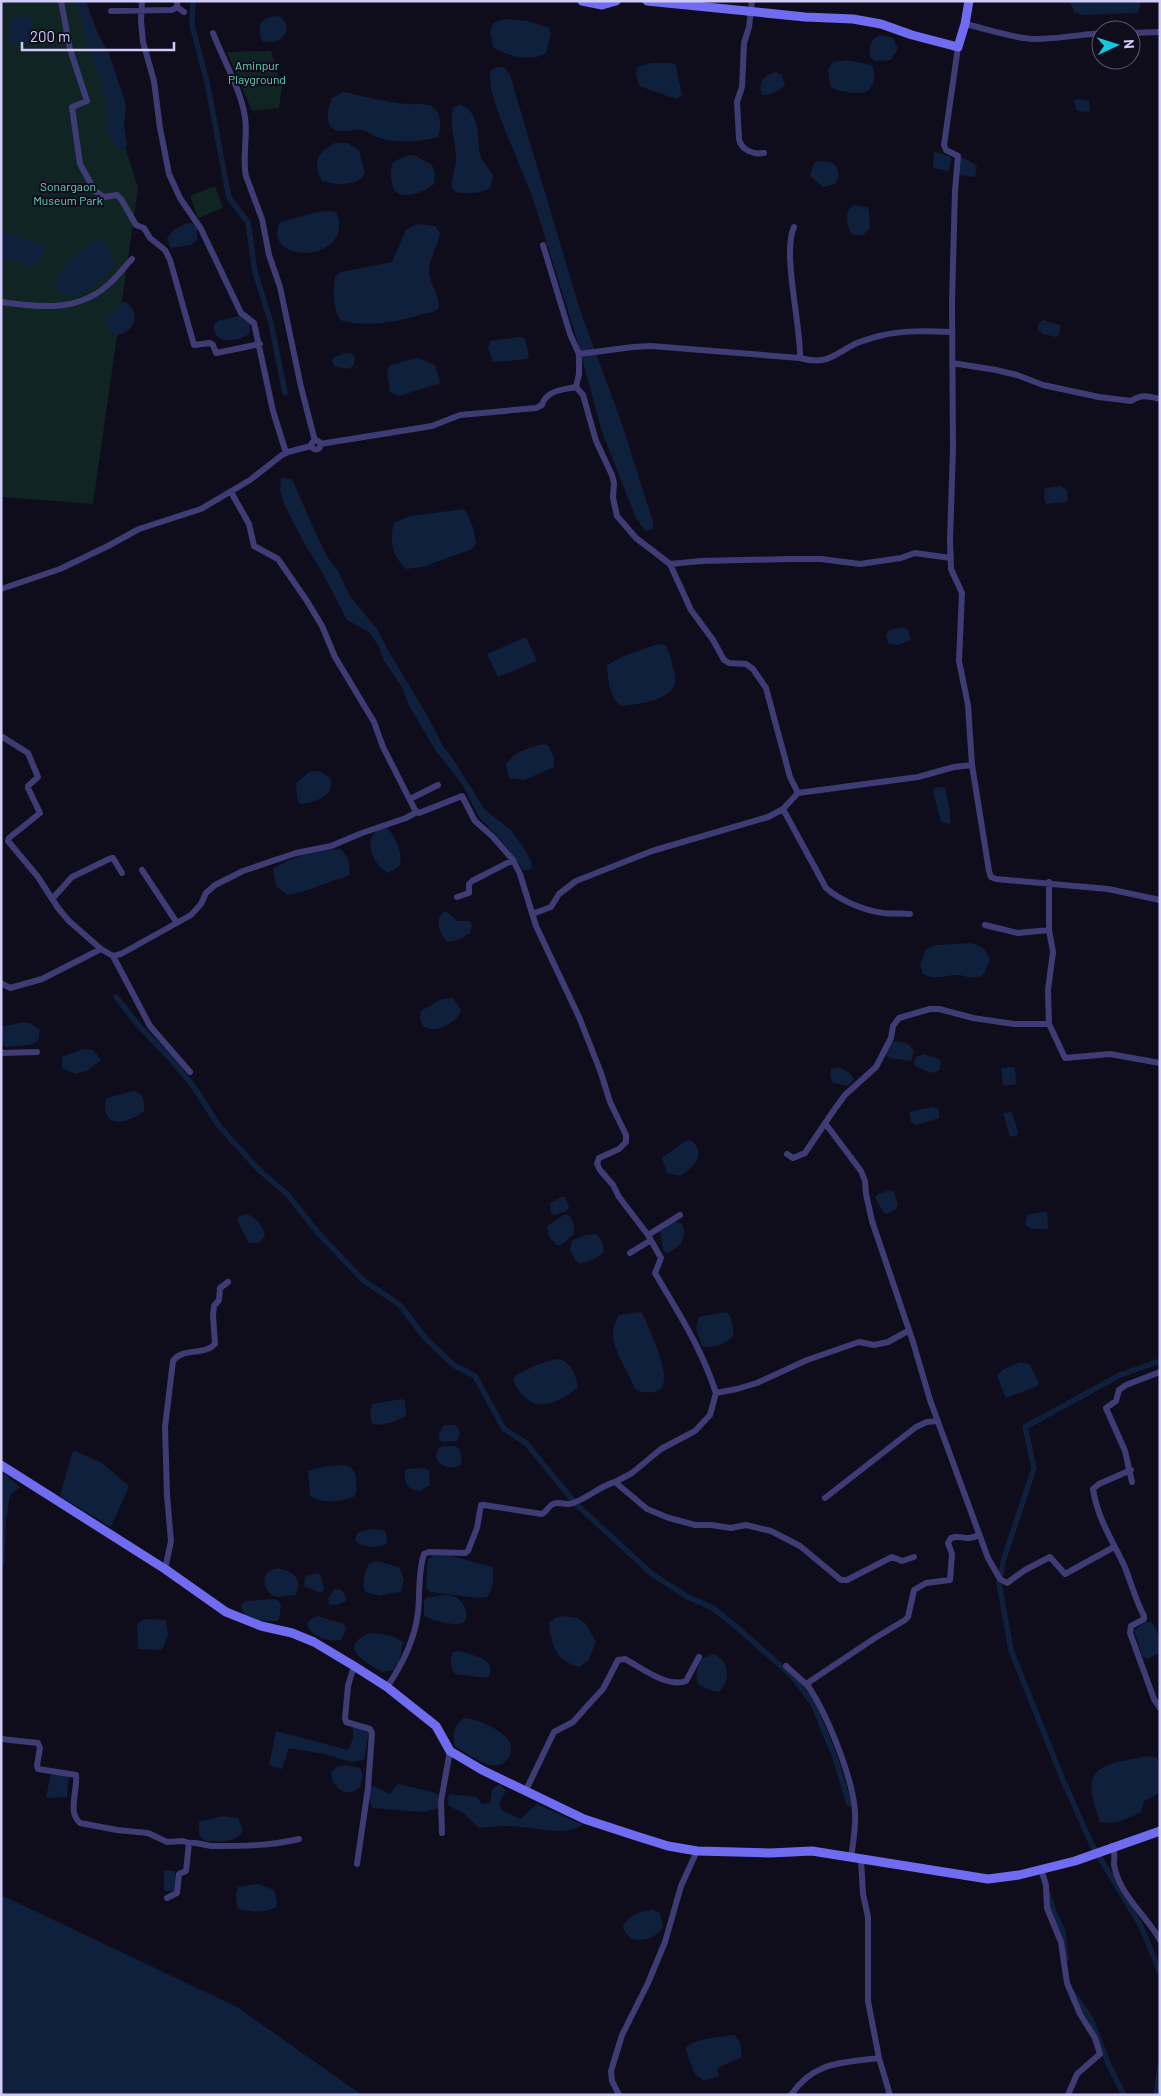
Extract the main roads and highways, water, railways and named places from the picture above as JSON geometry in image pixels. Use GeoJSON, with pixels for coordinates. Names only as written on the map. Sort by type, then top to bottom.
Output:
{"type":"FeatureCollection","features":[{"type":"Feature","properties":{"kind":"main road"},"geometry":{"type":"LineString","coordinates":[[582,1],[602,5],[616,1]]}},
{"type":"Feature","properties":{"kind":"main road"},"geometry":{"type":"LineString","coordinates":[[647,1],[751,6],[805,17],[852,19],[881,24],[912,36],[958,48],[969,1]]}},
{"type":"Feature","properties":{"kind":"main road"},"geometry":{"type":"LineString","coordinates":[[1,1465],[165,1570],[226,1612],[261,1626],[292,1633],[314,1642],[354,1666],[386,1687],[436,1726],[450,1751],[482,1770],[584,1819],[668,1846],[697,1850],[812,1851],[988,1879],[1075,1860],[1111,1846],[1160,1831]]}},
{"type":"Feature","properties":{"kind":"water"},"geometry":{"type":"Polygon","coordinates":[[[81,1],[87,4],[98,34],[109,54],[126,105],[124,124],[127,146],[123,149],[117,147],[110,134],[102,85],[88,47],[77,7],[76,2],[81,1]]]}},
{"type":"Feature","properties":{"kind":"water"},"geometry":{"type":"Polygon","coordinates":[[[1070,1],[1141,1],[1138,13],[1082,15],[1074,12],[1070,1]]]}},
{"type":"Feature","properties":{"kind":"water"},"geometry":{"type":"Polygon","coordinates":[[[26,16],[32,19],[33,40],[27,43],[9,43],[11,17],[26,16]]]}},
{"type":"Feature","properties":{"kind":"water"},"geometry":{"type":"Polygon","coordinates":[[[278,16],[286,24],[285,35],[274,42],[262,41],[260,35],[261,23],[267,18],[278,16]]]}},
{"type":"Feature","properties":{"kind":"water"},"geometry":{"type":"Polygon","coordinates":[[[504,19],[528,21],[549,28],[551,33],[546,53],[534,57],[519,57],[493,47],[490,32],[493,23],[504,19]]]}},
{"type":"Feature","properties":{"kind":"water"},"geometry":{"type":"Polygon","coordinates":[[[881,35],[893,38],[898,49],[891,60],[875,61],[870,57],[872,41],[881,35]]]}},
{"type":"Feature","properties":{"kind":"water"},"geometry":{"type":"Polygon","coordinates":[[[847,60],[872,65],[874,81],[868,91],[860,93],[846,92],[830,86],[828,70],[833,62],[847,60]]]}},
{"type":"Feature","properties":{"kind":"water"},"geometry":{"type":"Polygon","coordinates":[[[651,63],[672,63],[676,65],[682,96],[676,99],[639,86],[636,75],[637,67],[651,63]]]}},
{"type":"Feature","properties":{"kind":"water"},"geometry":{"type":"Polygon","coordinates":[[[504,67],[510,75],[580,310],[622,424],[653,522],[653,529],[645,531],[636,518],[602,432],[577,340],[532,196],[499,115],[491,89],[491,70],[504,67]]]}},
{"type":"Feature","properties":{"kind":"water"},"geometry":{"type":"Polygon","coordinates":[[[776,72],[782,75],[785,85],[774,93],[762,95],[761,83],[765,77],[776,72]]]}},
{"type":"Feature","properties":{"kind":"water"},"geometry":{"type":"Polygon","coordinates":[[[343,92],[392,102],[431,106],[440,117],[438,137],[415,141],[399,141],[376,137],[363,130],[335,130],[328,121],[329,109],[332,98],[343,92]]]}},
{"type":"Feature","properties":{"kind":"water"},"geometry":{"type":"Polygon","coordinates":[[[1077,99],[1089,101],[1090,111],[1083,112],[1077,110],[1074,101],[1077,99]]]}},
{"type":"Feature","properties":{"kind":"water"},"geometry":{"type":"Polygon","coordinates":[[[461,105],[472,114],[475,120],[480,155],[493,175],[491,187],[479,192],[460,193],[452,188],[456,160],[452,114],[453,107],[461,105]]]}},
{"type":"Feature","properties":{"kind":"water"},"geometry":{"type":"Polygon","coordinates":[[[335,143],[347,143],[359,150],[365,174],[361,178],[345,184],[322,181],[317,168],[318,158],[324,150],[335,143]]]}},
{"type":"Feature","properties":{"kind":"water"},"geometry":{"type":"Polygon","coordinates":[[[934,152],[949,156],[951,159],[949,171],[933,168],[934,152]]]}},
{"type":"Feature","properties":{"kind":"water"},"geometry":{"type":"Polygon","coordinates":[[[409,155],[416,156],[432,165],[435,174],[434,184],[416,194],[405,195],[396,192],[394,189],[391,168],[395,161],[409,155]]]}},
{"type":"Feature","properties":{"kind":"water"},"geometry":{"type":"Polygon","coordinates":[[[962,157],[977,166],[975,177],[958,175],[960,158],[962,157]]]}},
{"type":"Feature","properties":{"kind":"water"},"geometry":{"type":"Polygon","coordinates":[[[818,161],[830,162],[836,166],[839,175],[835,184],[824,187],[810,175],[814,163],[818,161]]]}},
{"type":"Feature","properties":{"kind":"water"},"geometry":{"type":"Polygon","coordinates":[[[855,205],[867,207],[869,210],[870,228],[863,235],[853,235],[847,223],[847,214],[851,207],[855,205]]]}},
{"type":"Feature","properties":{"kind":"water"},"geometry":{"type":"Polygon","coordinates":[[[331,211],[337,213],[339,228],[335,239],[326,247],[314,252],[302,253],[290,250],[281,244],[277,235],[280,222],[317,212],[331,211]]]}},
{"type":"Feature","properties":{"kind":"water"},"geometry":{"type":"Polygon","coordinates":[[[192,223],[197,228],[197,240],[191,245],[171,248],[167,239],[171,233],[181,226],[192,223]]]}},
{"type":"Feature","properties":{"kind":"water"},"geometry":{"type":"Polygon","coordinates":[[[417,224],[435,226],[440,233],[429,268],[430,277],[439,303],[438,308],[433,312],[382,323],[361,324],[340,320],[334,299],[335,277],[341,272],[392,262],[406,230],[417,224]]]}},
{"type":"Feature","properties":{"kind":"water"},"geometry":{"type":"Polygon","coordinates":[[[1,231],[46,247],[39,261],[34,266],[1,258],[1,231]]]}},
{"type":"Feature","properties":{"kind":"water"},"geometry":{"type":"Polygon","coordinates":[[[96,240],[105,242],[112,256],[114,266],[86,291],[73,296],[65,296],[56,285],[60,272],[78,252],[96,240]]]}},
{"type":"Feature","properties":{"kind":"water"},"geometry":{"type":"Polygon","coordinates":[[[124,301],[133,311],[134,322],[127,331],[114,335],[108,328],[106,319],[124,301]]]}},
{"type":"Feature","properties":{"kind":"water"},"geometry":{"type":"Polygon","coordinates":[[[239,316],[250,323],[249,334],[232,340],[221,339],[217,336],[214,331],[214,324],[220,320],[239,316]]]}},
{"type":"Feature","properties":{"kind":"water"},"geometry":{"type":"Polygon","coordinates":[[[1043,320],[1060,325],[1060,332],[1056,337],[1043,334],[1038,330],[1038,324],[1043,320]]]}},
{"type":"Feature","properties":{"kind":"water"},"geometry":{"type":"Polygon","coordinates":[[[525,338],[529,357],[527,359],[493,362],[488,348],[490,341],[525,338]]]}},
{"type":"Feature","properties":{"kind":"water"},"geometry":{"type":"Polygon","coordinates":[[[346,353],[352,354],[355,357],[354,365],[349,369],[335,367],[332,361],[335,357],[346,353]]]}},
{"type":"Feature","properties":{"kind":"water"},"geometry":{"type":"Polygon","coordinates":[[[417,358],[435,365],[440,382],[399,396],[390,392],[387,369],[391,365],[417,358]]]}},
{"type":"Feature","properties":{"kind":"water"},"geometry":{"type":"Polygon","coordinates":[[[281,478],[292,479],[317,536],[328,558],[338,571],[350,596],[377,629],[443,746],[485,810],[511,830],[523,847],[531,861],[532,867],[529,870],[523,870],[502,841],[479,817],[462,784],[436,751],[408,704],[402,687],[384,661],[378,645],[369,632],[347,620],[286,508],[280,491],[281,478]]]}},
{"type":"Feature","properties":{"kind":"water"},"geometry":{"type":"Polygon","coordinates":[[[1061,486],[1067,490],[1068,500],[1046,504],[1044,497],[1045,488],[1061,486]]]}},
{"type":"Feature","properties":{"kind":"water"},"geometry":{"type":"Polygon","coordinates":[[[465,509],[474,530],[476,544],[472,549],[423,567],[406,569],[401,564],[393,548],[394,523],[410,516],[465,509]]]}},
{"type":"Feature","properties":{"kind":"water"},"geometry":{"type":"Polygon","coordinates":[[[903,627],[908,630],[911,640],[897,645],[888,643],[886,635],[889,630],[903,627]]]}},
{"type":"Feature","properties":{"kind":"water"},"geometry":{"type":"Polygon","coordinates":[[[526,637],[537,661],[498,677],[487,654],[526,637]]]}},
{"type":"Feature","properties":{"kind":"water"},"geometry":{"type":"Polygon","coordinates":[[[657,644],[665,645],[669,653],[675,676],[673,688],[668,693],[653,700],[621,706],[612,693],[607,665],[624,656],[657,644]]]}},
{"type":"Feature","properties":{"kind":"water"},"geometry":{"type":"Polygon","coordinates":[[[542,744],[548,745],[554,757],[554,767],[524,780],[509,778],[506,765],[509,760],[521,751],[542,744]]]}},
{"type":"Feature","properties":{"kind":"water"},"geometry":{"type":"Polygon","coordinates":[[[320,771],[330,778],[330,790],[317,800],[300,804],[297,797],[296,783],[309,772],[320,771]]]}},
{"type":"Feature","properties":{"kind":"water"},"geometry":{"type":"Polygon","coordinates":[[[936,787],[945,788],[950,811],[950,824],[941,822],[933,791],[936,787]]]}},
{"type":"Feature","properties":{"kind":"water"},"geometry":{"type":"Polygon","coordinates":[[[382,828],[387,828],[393,836],[398,846],[401,861],[400,866],[389,873],[378,865],[371,851],[370,844],[372,838],[375,832],[382,828]]]}},
{"type":"Feature","properties":{"kind":"water"},"geometry":{"type":"Polygon","coordinates":[[[340,849],[348,860],[349,875],[287,895],[276,886],[273,869],[305,854],[340,849]]]}},
{"type":"Feature","properties":{"kind":"water"},"geometry":{"type":"Polygon","coordinates":[[[443,912],[447,912],[457,921],[470,921],[472,926],[470,933],[458,940],[447,942],[438,924],[443,912]]]}},
{"type":"Feature","properties":{"kind":"water"},"geometry":{"type":"Polygon","coordinates":[[[970,943],[983,948],[990,960],[983,975],[973,978],[959,975],[932,977],[923,974],[920,965],[926,949],[937,945],[970,943]]]}},
{"type":"Feature","properties":{"kind":"water"},"geometry":{"type":"Polygon","coordinates":[[[453,998],[461,1010],[457,1017],[444,1027],[437,1029],[429,1029],[424,1026],[421,1020],[421,1011],[442,999],[453,998]]]}},
{"type":"Feature","properties":{"kind":"water"},"geometry":{"type":"Polygon","coordinates":[[[23,1022],[30,1023],[40,1030],[38,1041],[29,1045],[5,1047],[1,1038],[1,1027],[23,1022]]]}},
{"type":"Feature","properties":{"kind":"water"},"geometry":{"type":"Polygon","coordinates":[[[895,1041],[911,1047],[914,1052],[911,1061],[889,1058],[886,1054],[890,1044],[895,1041]]]}},
{"type":"Feature","properties":{"kind":"water"},"geometry":{"type":"Polygon","coordinates":[[[83,1049],[93,1050],[101,1060],[87,1071],[75,1074],[62,1068],[62,1057],[83,1049]]]}},
{"type":"Feature","properties":{"kind":"water"},"geometry":{"type":"Polygon","coordinates":[[[924,1054],[939,1059],[941,1063],[939,1070],[931,1073],[916,1067],[914,1063],[916,1057],[924,1054]]]}},
{"type":"Feature","properties":{"kind":"water"},"geometry":{"type":"Polygon","coordinates":[[[838,1067],[850,1073],[854,1079],[848,1086],[833,1083],[830,1076],[831,1069],[838,1067]]]}},
{"type":"Feature","properties":{"kind":"water"},"geometry":{"type":"Polygon","coordinates":[[[1015,1068],[1016,1084],[1003,1086],[1001,1069],[1015,1068]]]}},
{"type":"Feature","properties":{"kind":"water"},"geometry":{"type":"Polygon","coordinates":[[[134,1091],[140,1094],[143,1099],[144,1111],[128,1120],[116,1122],[111,1120],[105,1110],[107,1098],[134,1091]]]}},
{"type":"Feature","properties":{"kind":"water"},"geometry":{"type":"Polygon","coordinates":[[[932,1107],[939,1109],[939,1118],[916,1125],[911,1122],[909,1112],[932,1107]]]}},
{"type":"Feature","properties":{"kind":"water"},"geometry":{"type":"Polygon","coordinates":[[[1012,1112],[1018,1132],[1017,1135],[1010,1137],[1004,1113],[1012,1112]]]}},
{"type":"Feature","properties":{"kind":"water"},"geometry":{"type":"Polygon","coordinates":[[[690,1140],[696,1145],[699,1155],[694,1165],[680,1176],[667,1173],[663,1157],[684,1142],[690,1140]]]}},
{"type":"Feature","properties":{"kind":"water"},"geometry":{"type":"Polygon","coordinates":[[[890,1190],[894,1192],[898,1204],[896,1209],[887,1214],[884,1213],[875,1198],[878,1194],[890,1190]]]}},
{"type":"Feature","properties":{"kind":"water"},"geometry":{"type":"Polygon","coordinates":[[[565,1197],[569,1207],[566,1211],[555,1215],[551,1214],[550,1203],[565,1197]]]}},
{"type":"Feature","properties":{"kind":"water"},"geometry":{"type":"Polygon","coordinates":[[[1047,1211],[1048,1229],[1032,1229],[1025,1225],[1027,1215],[1047,1211]]]}},
{"type":"Feature","properties":{"kind":"water"},"geometry":{"type":"Polygon","coordinates":[[[246,1214],[259,1222],[263,1229],[265,1236],[259,1243],[249,1243],[237,1220],[238,1217],[246,1214]]]}},
{"type":"Feature","properties":{"kind":"water"},"geometry":{"type":"Polygon","coordinates":[[[564,1215],[569,1215],[572,1220],[574,1227],[573,1235],[561,1245],[556,1245],[549,1237],[547,1226],[564,1215]]]}},
{"type":"Feature","properties":{"kind":"water"},"geometry":{"type":"Polygon","coordinates":[[[675,1221],[682,1224],[684,1229],[683,1238],[675,1249],[666,1253],[663,1250],[660,1231],[675,1221]]]}},
{"type":"Feature","properties":{"kind":"water"},"geometry":{"type":"Polygon","coordinates":[[[596,1234],[602,1243],[603,1253],[581,1264],[576,1261],[570,1250],[572,1240],[596,1234]]]}},
{"type":"Feature","properties":{"kind":"water"},"geometry":{"type":"Polygon","coordinates":[[[724,1312],[728,1313],[731,1318],[734,1335],[719,1345],[711,1347],[702,1346],[696,1328],[699,1317],[724,1312]]]}},
{"type":"Feature","properties":{"kind":"water"},"geometry":{"type":"Polygon","coordinates":[[[642,1313],[646,1321],[663,1367],[664,1379],[661,1388],[653,1392],[638,1391],[634,1387],[614,1343],[614,1324],[619,1315],[642,1313]]]}},
{"type":"Feature","properties":{"kind":"water"},"geometry":{"type":"Polygon","coordinates":[[[556,1359],[565,1361],[572,1369],[578,1388],[551,1403],[535,1403],[527,1399],[513,1381],[515,1376],[534,1366],[556,1359]]]}},
{"type":"Feature","properties":{"kind":"water"},"geometry":{"type":"Polygon","coordinates":[[[1020,1362],[1029,1364],[1039,1382],[1037,1386],[1006,1398],[997,1376],[1002,1370],[1020,1362]]]}},
{"type":"Feature","properties":{"kind":"water"},"geometry":{"type":"Polygon","coordinates":[[[402,1399],[405,1401],[406,1416],[394,1422],[372,1424],[370,1413],[372,1404],[402,1399]]]}},
{"type":"Feature","properties":{"kind":"water"},"geometry":{"type":"Polygon","coordinates":[[[444,1425],[456,1425],[460,1433],[457,1441],[443,1442],[439,1440],[439,1434],[444,1425]]]}},
{"type":"Feature","properties":{"kind":"water"},"geometry":{"type":"Polygon","coordinates":[[[455,1446],[460,1450],[462,1460],[460,1465],[448,1467],[438,1462],[436,1456],[439,1447],[455,1446]]]}},
{"type":"Feature","properties":{"kind":"water"},"geometry":{"type":"Polygon","coordinates":[[[73,1450],[102,1463],[129,1486],[111,1527],[60,1496],[73,1450]]]}},
{"type":"Feature","properties":{"kind":"water"},"geometry":{"type":"Polygon","coordinates":[[[341,1465],[353,1469],[356,1480],[355,1496],[344,1500],[332,1501],[315,1499],[310,1496],[308,1471],[326,1466],[341,1465]]]}},
{"type":"Feature","properties":{"kind":"water"},"geometry":{"type":"Polygon","coordinates":[[[424,1468],[429,1471],[430,1485],[420,1491],[412,1490],[405,1480],[405,1472],[407,1469],[424,1468]]]}},
{"type":"Feature","properties":{"kind":"water"},"geometry":{"type":"Polygon","coordinates":[[[1,1471],[20,1487],[10,1495],[6,1520],[4,1567],[1,1567],[1,1471]]]}},
{"type":"Feature","properties":{"kind":"water"},"geometry":{"type":"Polygon","coordinates":[[[369,1529],[386,1532],[387,1543],[371,1547],[355,1541],[357,1533],[369,1529]]]}},
{"type":"Feature","properties":{"kind":"water"},"geometry":{"type":"Polygon","coordinates":[[[444,1554],[492,1567],[493,1583],[487,1597],[479,1598],[430,1592],[426,1587],[428,1559],[434,1555],[444,1554]]]}},
{"type":"Feature","properties":{"kind":"water"},"geometry":{"type":"Polygon","coordinates":[[[378,1561],[400,1568],[404,1580],[401,1591],[380,1596],[365,1592],[364,1581],[367,1568],[369,1564],[378,1561]]]}},
{"type":"Feature","properties":{"kind":"water"},"geometry":{"type":"Polygon","coordinates":[[[278,1568],[288,1571],[298,1580],[298,1589],[295,1595],[276,1597],[267,1591],[264,1582],[265,1577],[271,1570],[278,1568]]]}},
{"type":"Feature","properties":{"kind":"water"},"geometry":{"type":"Polygon","coordinates":[[[316,1573],[320,1574],[324,1589],[321,1593],[304,1586],[305,1577],[316,1573]]]}},
{"type":"Feature","properties":{"kind":"water"},"geometry":{"type":"Polygon","coordinates":[[[338,1589],[345,1593],[346,1601],[337,1605],[329,1604],[328,1598],[334,1590],[338,1589]]]}},
{"type":"Feature","properties":{"kind":"water"},"geometry":{"type":"Polygon","coordinates":[[[444,1595],[454,1596],[462,1602],[467,1615],[464,1622],[451,1624],[424,1616],[424,1601],[426,1598],[444,1595]]]}},
{"type":"Feature","properties":{"kind":"water"},"geometry":{"type":"Polygon","coordinates":[[[274,1599],[279,1601],[281,1606],[279,1619],[276,1621],[249,1618],[242,1611],[241,1605],[245,1601],[274,1599]]]}},
{"type":"Feature","properties":{"kind":"water"},"geometry":{"type":"Polygon","coordinates":[[[318,1616],[344,1624],[346,1629],[341,1640],[319,1637],[309,1629],[308,1624],[318,1616]]]}},
{"type":"Feature","properties":{"kind":"water"},"geometry":{"type":"Polygon","coordinates":[[[565,1616],[578,1618],[585,1623],[596,1642],[588,1661],[579,1667],[565,1661],[560,1656],[551,1638],[549,1623],[555,1618],[565,1616]]]}},
{"type":"Feature","properties":{"kind":"water"},"geometry":{"type":"Polygon","coordinates":[[[144,1619],[166,1620],[168,1636],[162,1650],[138,1649],[137,1624],[144,1619]]]}},
{"type":"Feature","properties":{"kind":"water"},"geometry":{"type":"Polygon","coordinates":[[[1146,1622],[1151,1622],[1156,1629],[1160,1649],[1160,1653],[1147,1659],[1142,1656],[1134,1630],[1146,1622]]]}},
{"type":"Feature","properties":{"kind":"water"},"geometry":{"type":"Polygon","coordinates":[[[370,1633],[391,1636],[403,1642],[399,1662],[393,1670],[382,1672],[368,1664],[357,1654],[354,1649],[355,1644],[360,1638],[370,1633]]]}},
{"type":"Feature","properties":{"kind":"water"},"geometry":{"type":"Polygon","coordinates":[[[459,1651],[483,1659],[488,1663],[490,1672],[487,1678],[455,1674],[451,1666],[451,1658],[453,1652],[459,1651]]]}},
{"type":"Feature","properties":{"kind":"water"},"geometry":{"type":"Polygon","coordinates":[[[713,1654],[723,1661],[727,1671],[726,1682],[719,1692],[701,1686],[697,1679],[701,1659],[713,1654]]]}},
{"type":"Feature","properties":{"kind":"water"},"geometry":{"type":"Polygon","coordinates":[[[464,1718],[476,1720],[490,1726],[507,1738],[510,1743],[511,1752],[507,1760],[499,1765],[489,1765],[455,1746],[455,1730],[464,1718]]]}},
{"type":"Feature","properties":{"kind":"water"},"geometry":{"type":"Polygon","coordinates":[[[353,1726],[369,1731],[364,1760],[352,1762],[324,1754],[289,1748],[282,1769],[269,1765],[276,1731],[348,1750],[353,1739],[353,1726]]]}},
{"type":"Feature","properties":{"kind":"water"},"geometry":{"type":"Polygon","coordinates":[[[1149,1756],[1157,1758],[1160,1765],[1160,1793],[1144,1801],[1141,1812],[1136,1815],[1116,1822],[1100,1822],[1092,1789],[1093,1779],[1098,1771],[1117,1762],[1149,1756]]]}},
{"type":"Feature","properties":{"kind":"water"},"geometry":{"type":"Polygon","coordinates":[[[345,1765],[360,1768],[363,1775],[360,1787],[355,1791],[345,1792],[341,1790],[337,1787],[332,1777],[331,1772],[338,1766],[345,1765]]]}},
{"type":"Feature","properties":{"kind":"water"},"geometry":{"type":"Polygon","coordinates":[[[51,1772],[69,1775],[67,1797],[46,1798],[51,1772]]]}},
{"type":"Feature","properties":{"kind":"water"},"geometry":{"type":"Polygon","coordinates":[[[398,1784],[435,1793],[438,1795],[438,1808],[423,1812],[372,1808],[369,1798],[371,1787],[374,1786],[390,1794],[398,1784]]]}},
{"type":"Feature","properties":{"kind":"water"},"geometry":{"type":"Polygon","coordinates":[[[500,1784],[506,1791],[499,1803],[502,1810],[520,1819],[537,1804],[583,1825],[561,1831],[511,1826],[479,1828],[465,1814],[449,1806],[447,1798],[450,1794],[477,1797],[482,1804],[490,1803],[492,1789],[500,1784]]]}},
{"type":"Feature","properties":{"kind":"water"},"geometry":{"type":"Polygon","coordinates":[[[222,1816],[238,1818],[243,1830],[231,1840],[214,1842],[204,1840],[199,1835],[199,1822],[222,1816]]]}},
{"type":"Feature","properties":{"kind":"water"},"geometry":{"type":"Polygon","coordinates":[[[164,1870],[175,1871],[175,1891],[164,1891],[164,1870]]]}},
{"type":"Feature","properties":{"kind":"water"},"geometry":{"type":"Polygon","coordinates":[[[258,1884],[274,1890],[277,1901],[276,1907],[256,1912],[237,1908],[236,1894],[238,1887],[258,1884]]]}},
{"type":"Feature","properties":{"kind":"water"},"geometry":{"type":"Polygon","coordinates":[[[1,1895],[237,2007],[362,2095],[1,2095],[1,1895]]]}},
{"type":"Feature","properties":{"kind":"water"},"geometry":{"type":"Polygon","coordinates":[[[652,1909],[660,1913],[663,1927],[659,1932],[654,1936],[641,1940],[635,1940],[625,1933],[623,1926],[628,1919],[635,1914],[652,1909]]]}},
{"type":"Feature","properties":{"kind":"water"},"geometry":{"type":"Polygon","coordinates":[[[735,2035],[740,2042],[742,2057],[719,2067],[717,2070],[719,2076],[703,2081],[695,2075],[685,2048],[702,2040],[735,2035]]]}},
{"type":"Feature","properties":{"kind":"waterway"},"geometry":{"type":"LineString","coordinates":[[193,1],[192,25],[207,82],[229,198],[248,222],[255,272],[271,323],[285,393]]}},
{"type":"Feature","properties":{"kind":"waterway"},"geometry":{"type":"LineString","coordinates":[[116,997],[139,1026],[169,1057],[194,1087],[219,1126],[258,1169],[288,1195],[319,1234],[363,1280],[400,1305],[426,1339],[455,1366],[475,1376],[504,1429],[526,1443],[576,1504],[652,1574],[688,1597],[713,1608],[793,1677],[813,1704],[835,1757],[849,1804]]}},
{"type":"Feature","properties":{"kind":"waterway"},"geometry":{"type":"LineString","coordinates":[[1160,1361],[1120,1375],[1025,1427],[1034,1468],[1004,1558],[999,1583],[1011,1650],[1063,1780],[1092,1845],[1140,1924],[1160,1972]]}},
{"type":"Feature","properties":{"kind":"waterway"},"geometry":{"type":"LineString","coordinates":[[1048,1894],[1063,1932],[1066,1959]]}},
{"type":"Feature","properties":{"kind":"waterway"},"geometry":{"type":"LineString","coordinates":[[1072,1992],[1091,2019],[1108,2063],[1124,2095]]}},
{"type":"Feature","properties":{"kind":"waterway"},"geometry":{"type":"LineString","coordinates":[[1156,2095],[1160,2067]]}},
{"type":"Feature","properties":{"kind":"park label","name":"Aminpur Playground"},"geometry":{"type":"Point","coordinates":[257,72]}},
{"type":"Feature","properties":{"kind":"park label","name":"Sonargaon Museum Park"},"geometry":{"type":"Point","coordinates":[68,193]}}]}
